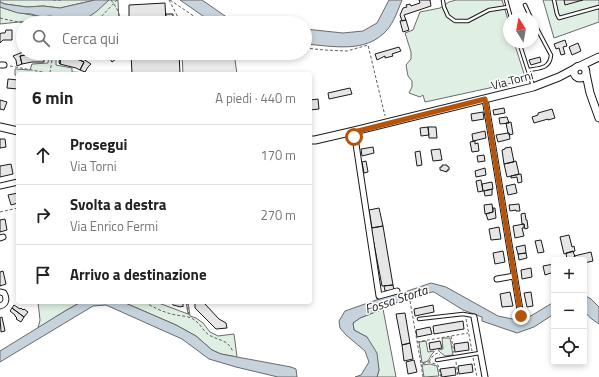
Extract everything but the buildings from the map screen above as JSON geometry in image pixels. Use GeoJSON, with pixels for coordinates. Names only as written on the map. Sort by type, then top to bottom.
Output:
{"type":"FeatureCollection","features":[{"type":"Feature","properties":{"kind":"main road","name":"Via Torni"},"geometry":{"type":"LineString","coordinates":[[312,140],[354,132],[533,87],[560,77],[599,57]]}},
{"type":"Feature","properties":{"kind":"main road","name":"Via Torni"},"geometry":{"type":"LineString","coordinates":[[560,77],[582,75],[599,57]]}},
{"type":"Feature","properties":{"kind":"main road"},"geometry":{"type":"LineString","coordinates":[[582,75],[574,73],[578,67],[583,67],[582,75],[599,118]]}},
{"type":"Feature","properties":{"kind":"main road"},"geometry":{"type":"LineString","coordinates":[[0,127],[16,131]]}},
{"type":"Feature","properties":{"kind":"street"},"geometry":{"type":"LineString","coordinates":[[485,99],[521,316]]}},
{"type":"Feature","properties":{"kind":"street"},"geometry":{"type":"LineString","coordinates":[[354,132],[379,296],[397,292]]}},
{"type":"Feature","properties":{"kind":"street"},"geometry":{"type":"LineString","coordinates":[[0,186],[16,182]]}},
{"type":"Feature","properties":{"kind":"street"},"geometry":{"type":"LineString","coordinates":[[497,279],[514,276]]}},
{"type":"Feature","properties":{"kind":"street"},"geometry":{"type":"LineString","coordinates":[[0,292],[4,293],[6,300],[5,303],[0,306]]}},
{"type":"Feature","properties":{"kind":"street"},"geometry":{"type":"LineString","coordinates":[[474,316],[485,377]]}},
{"type":"Feature","properties":{"kind":"lane"},"geometry":{"type":"LineString","coordinates":[[506,0],[509,12]]}},
{"type":"Feature","properties":{"kind":"lane"},"geometry":{"type":"LineString","coordinates":[[554,0],[559,18],[599,7]]}},
{"type":"Feature","properties":{"kind":"lane"},"geometry":{"type":"LineString","coordinates":[[443,1],[448,16],[456,20],[468,21],[489,10],[508,7]]}},
{"type":"Feature","properties":{"kind":"lane"},"geometry":{"type":"LineString","coordinates":[[525,5],[528,12]]}},
{"type":"Feature","properties":{"kind":"lane"},"geometry":{"type":"LineString","coordinates":[[528,70],[546,66],[550,61],[551,55],[539,32]]}},
{"type":"Feature","properties":{"kind":"lane"},"geometry":{"type":"LineString","coordinates":[[521,48],[533,87]]}},
{"type":"Feature","properties":{"kind":"lane"},"geometry":{"type":"LineString","coordinates":[[419,319],[465,314],[474,316]]}},
{"type":"Feature","properties":{"kind":"lane"},"geometry":{"type":"LineString","coordinates":[[437,360],[481,353]]}},
{"type":"Feature","properties":{"kind":"path"},"geometry":{"type":"LineString","coordinates":[[53,0],[61,0]]}},
{"type":"Feature","properties":{"kind":"path"},"geometry":{"type":"LineString","coordinates":[[102,16],[117,0]]}},
{"type":"Feature","properties":{"kind":"path"},"geometry":{"type":"LineString","coordinates":[[169,0],[177,16]]}},
{"type":"Feature","properties":{"kind":"path"},"geometry":{"type":"LineString","coordinates":[[169,0],[193,16]]}},
{"type":"Feature","properties":{"kind":"path"},"geometry":{"type":"LineString","coordinates":[[112,1],[119,16]]}},
{"type":"Feature","properties":{"kind":"path"},"geometry":{"type":"LineString","coordinates":[[0,18],[16,22]]}},
{"type":"Feature","properties":{"kind":"path"},"geometry":{"type":"LineString","coordinates":[[312,49],[347,50],[368,45],[385,119]]}},
{"type":"Feature","properties":{"kind":"path"},"geometry":{"type":"LineString","coordinates":[[50,72],[52,60]]}},
{"type":"Feature","properties":{"kind":"path"},"geometry":{"type":"LineString","coordinates":[[2,65],[39,72]]}},
{"type":"Feature","properties":{"kind":"path"},"geometry":{"type":"LineString","coordinates":[[0,212],[16,208]]}},
{"type":"Feature","properties":{"kind":"path"},"geometry":{"type":"LineString","coordinates":[[410,301],[423,377]]}},
{"type":"Feature","properties":{"kind":"path"},"geometry":{"type":"LineString","coordinates":[[148,304],[164,312],[189,317],[195,320],[200,324],[205,332],[229,345],[233,352]]}},
{"type":"Feature","properties":{"kind":"path"},"geometry":{"type":"LineString","coordinates":[[187,304],[189,317]]}},
{"type":"Feature","properties":{"kind":"path"},"geometry":{"type":"LineString","coordinates":[[465,314],[477,377]]}},
{"type":"Feature","properties":{"kind":"path"},"geometry":{"type":"LineString","coordinates":[[417,342],[469,333]]}},
{"type":"Feature","properties":{"kind":"path"},"geometry":{"type":"LineString","coordinates":[[421,364],[429,362],[438,365],[440,377]]}},
{"type":"Feature","properties":{"kind":"green space"},"geometry":{"type":"Polygon","coordinates":[[[0,0],[95,0],[60,8],[43,6],[27,7],[5,4],[0,2],[0,0]]]}},
{"type":"Feature","properties":{"kind":"green space"},"geometry":{"type":"Polygon","coordinates":[[[109,0],[118,0],[119,16],[89,16],[109,0]]]}},
{"type":"Feature","properties":{"kind":"green space"},"geometry":{"type":"Polygon","coordinates":[[[456,0],[502,0],[506,12],[503,12],[503,48],[516,48],[526,80],[425,102],[423,95],[420,97],[409,93],[412,87],[412,81],[408,76],[406,65],[411,59],[411,52],[405,33],[413,30],[420,12],[440,8],[449,2],[456,0]]]}},
{"type":"Feature","properties":{"kind":"green space"},"geometry":{"type":"Polygon","coordinates":[[[543,0],[599,0],[599,22],[554,38],[543,0]]]}},
{"type":"Feature","properties":{"kind":"green space"},"geometry":{"type":"Polygon","coordinates":[[[0,7],[36,16],[16,16],[16,22],[0,24],[0,7]]]}},
{"type":"Feature","properties":{"kind":"green space"},"geometry":{"type":"Polygon","coordinates":[[[48,60],[56,60],[56,65],[72,68],[72,72],[16,72],[15,75],[15,69],[30,70],[32,64],[48,63],[48,60]]]}},
{"type":"Feature","properties":{"kind":"green space"},"geometry":{"type":"Polygon","coordinates":[[[38,304],[77,304],[38,328],[40,320],[38,304]]]}},
{"type":"Feature","properties":{"kind":"green space"},"geometry":{"type":"Polygon","coordinates":[[[128,304],[161,304],[188,314],[186,304],[188,304],[190,316],[203,323],[210,332],[218,336],[234,334],[237,357],[221,354],[212,350],[196,336],[176,325],[128,304]]]}},
{"type":"Feature","properties":{"kind":"green space"},"geometry":{"type":"Polygon","coordinates":[[[383,309],[396,377],[377,377],[379,370],[367,337],[354,330],[353,323],[360,318],[383,309]]]}},
{"type":"Feature","properties":{"kind":"green space"},"geometry":{"type":"Polygon","coordinates":[[[442,338],[450,338],[453,355],[445,356],[438,350],[443,349],[442,338]]]}},
{"type":"Feature","properties":{"kind":"green space"},"geometry":{"type":"Polygon","coordinates":[[[426,341],[428,352],[434,352],[428,361],[422,363],[419,342],[426,341]]]}},
{"type":"Feature","properties":{"kind":"green space"},"geometry":{"type":"Polygon","coordinates":[[[430,364],[437,366],[439,376],[424,377],[422,365],[430,364]]]}},
{"type":"Feature","properties":{"kind":"shaded area"},"geometry":{"type":"Polygon","coordinates":[[[182,60],[235,60],[237,72],[183,72],[182,60]]]}},
{"type":"Feature","properties":{"kind":"water"},"geometry":{"type":"Polygon","coordinates":[[[95,0],[109,0],[90,16],[38,16],[18,13],[0,7],[0,2],[27,7],[43,6],[60,8],[95,0]]]}},
{"type":"Feature","properties":{"kind":"water"},"geometry":{"type":"Polygon","coordinates":[[[180,0],[202,0],[225,16],[203,16],[180,0]]]}},
{"type":"Feature","properties":{"kind":"water"},"geometry":{"type":"Polygon","coordinates":[[[389,0],[402,0],[396,16],[387,30],[379,38],[369,43],[349,47],[312,45],[312,30],[343,33],[363,31],[377,23],[389,0]]]}},
{"type":"Feature","properties":{"kind":"water","name":"Fossa Storta"},"geometry":{"type":"Polygon","coordinates":[[[431,283],[446,287],[498,316],[522,320],[551,304],[551,316],[534,327],[517,333],[482,321],[482,317],[463,310],[434,292],[382,307],[383,309],[360,318],[353,323],[354,330],[367,337],[377,353],[379,370],[377,377],[355,377],[361,375],[369,362],[365,351],[340,328],[339,321],[345,311],[382,298],[431,283]]]}},
{"type":"Feature","properties":{"kind":"water"},"geometry":{"type":"Polygon","coordinates":[[[587,297],[599,307],[599,324],[588,315],[587,297]]]}},
{"type":"Feature","properties":{"kind":"water"},"geometry":{"type":"Polygon","coordinates":[[[77,304],[128,304],[176,325],[196,336],[212,350],[221,354],[291,367],[296,369],[297,377],[278,377],[209,359],[182,339],[106,305],[93,306],[0,362],[0,351],[77,304]]]}},
{"type":"Feature","properties":{"kind":"route"},"geometry":{"type":"LineString","coordinates":[[354,137],[354,132],[485,99],[521,316]]}}]}
